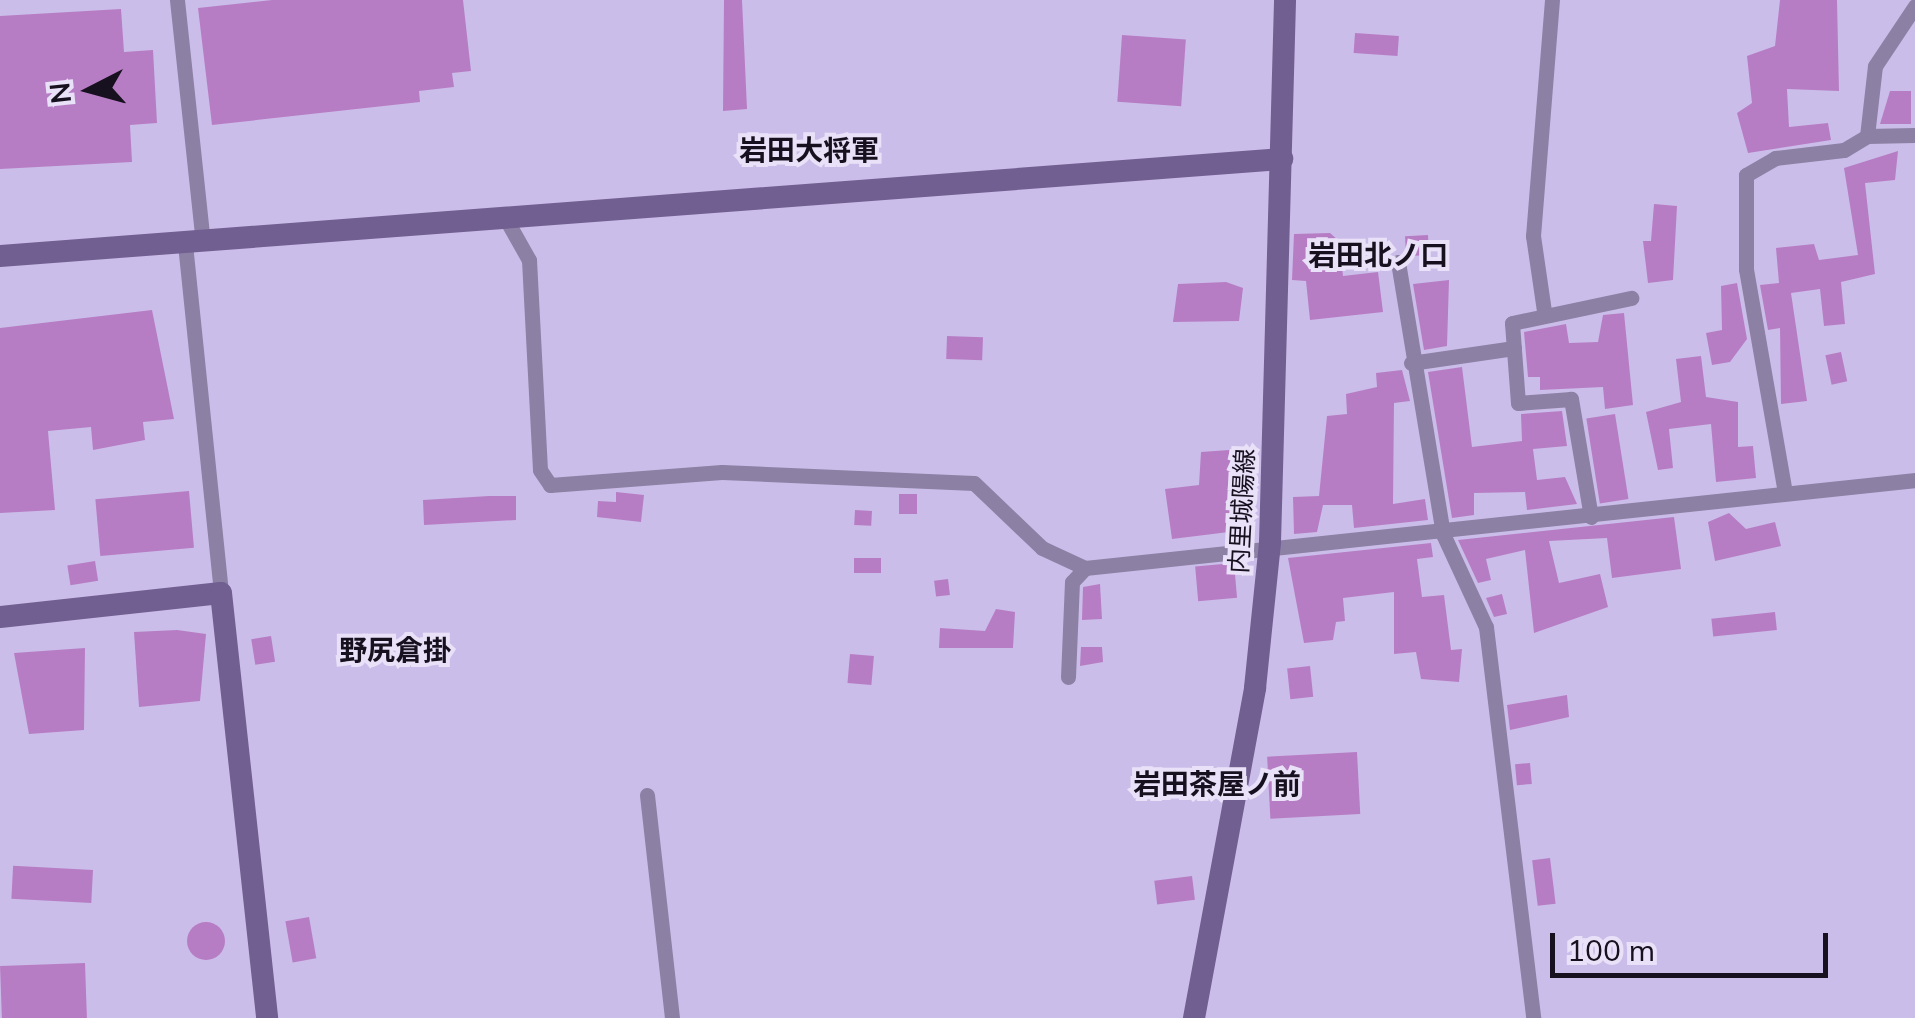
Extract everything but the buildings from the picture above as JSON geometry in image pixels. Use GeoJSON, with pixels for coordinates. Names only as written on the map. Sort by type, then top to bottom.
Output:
{"type":"FeatureCollection","features":[{"type":"Feature","properties":{"kind":"street"},"geometry":{"type":"LineString","coordinates":[[177,0],[221,593],[267,1018]]}},
{"type":"Feature","properties":{"kind":"street","name":"内里城陽線"},"geometry":{"type":"LineString","coordinates":[[1194,1018],[1252,707],[1270,542],[1285,0]]}},
{"type":"Feature","properties":{"kind":"street"},"geometry":{"type":"LineString","coordinates":[[1544,312],[1533,236],[1552,0]]}},
{"type":"Feature","properties":{"kind":"street"},"geometry":{"type":"LineString","coordinates":[[1867,136],[1875,66],[1915,6]]}},
{"type":"Feature","properties":{"kind":"street"},"geometry":{"type":"LineString","coordinates":[[1784,487],[1741,192],[1759,164],[1844,150],[1867,136],[1915,135]]}},
{"type":"Feature","properties":{"kind":"street"},"geometry":{"type":"LineString","coordinates":[[0,256],[507,221],[1282,159]]}},
{"type":"Feature","properties":{"kind":"street"},"geometry":{"type":"LineString","coordinates":[[507,221],[529,260],[540,470],[550,486],[722,472],[974,483],[1042,548],[1085,568],[1270,542],[1443,534],[1591,517],[1784,487],[1915,480]]}},
{"type":"Feature","properties":{"kind":"street"},"geometry":{"type":"LineString","coordinates":[[1398,262],[1411,363],[1443,534],[1486,627],[1533,1018]]}},
{"type":"Feature","properties":{"kind":"street"},"geometry":{"type":"LineString","coordinates":[[1591,517],[1572,399],[1518,403],[1516,318],[1631,298]]}},
{"type":"Feature","properties":{"kind":"street"},"geometry":{"type":"LineString","coordinates":[[1411,363],[1514,348]]}},
{"type":"Feature","properties":{"kind":"street"},"geometry":{"type":"LineString","coordinates":[[1068,676],[1072,582],[1085,568]]}},
{"type":"Feature","properties":{"kind":"street"},"geometry":{"type":"LineString","coordinates":[[0,617],[221,593]]}},
{"type":"Feature","properties":{"kind":"street"},"geometry":{"type":"LineString","coordinates":[[647,795],[672,1018]]}},
{"type":"Feature","properties":{"kind":"district","name":"岩田大将軍"},"geometry":{"type":"Point","coordinates":[809,150]}},
{"type":"Feature","properties":{"kind":"district","name":"岩田北ノ口"},"geometry":{"type":"Point","coordinates":[1378,255]}},
{"type":"Feature","properties":{"kind":"district","name":"野尻倉掛"},"geometry":{"type":"Point","coordinates":[395,650]}},
{"type":"Feature","properties":{"kind":"district","name":"岩田茶屋ノ前"},"geometry":{"type":"Point","coordinates":[1217,784]}}]}
